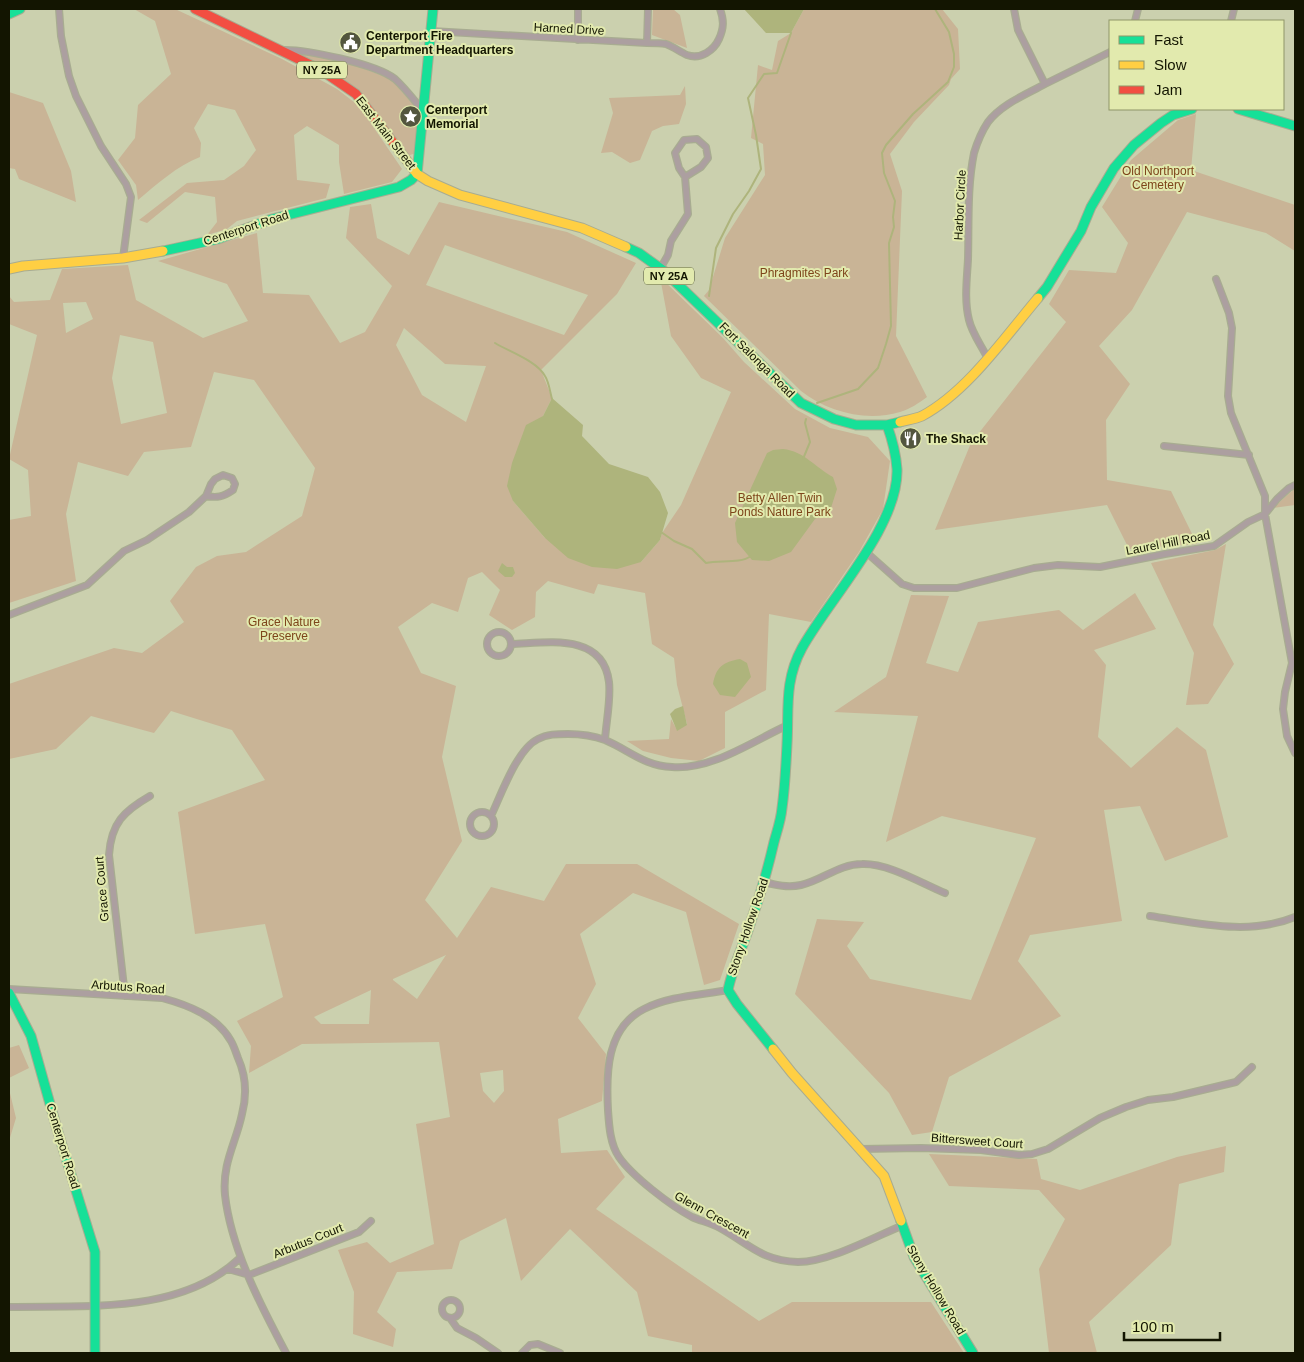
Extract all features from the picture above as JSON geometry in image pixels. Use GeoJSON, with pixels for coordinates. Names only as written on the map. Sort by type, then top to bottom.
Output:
{"type":"FeatureCollection","features":[{"type":"Feature","properties":{"kind":"main road"},"geometry":{"type":"LineString","coordinates":[[9,14],[20,9]]}},
{"type":"Feature","properties":{"kind":"main road","name":"East Main Street"},"geometry":{"type":"LineString","coordinates":[[194,9],[321,70],[356,94],[417,174]]}},
{"type":"Feature","properties":{"kind":"main road"},"geometry":{"type":"LineString","coordinates":[[417,174],[433,9]]}},
{"type":"Feature","properties":{"kind":"main road","name":"Fort Salonga Road"},"geometry":{"type":"LineString","coordinates":[[417,174],[460,195],[582,228],[639,253],[660,269],[714,318],[801,403],[834,419],[856,425],[887,425],[920,417],[942,404],[972,376],[1047,287],[1081,230],[1091,207],[1114,168],[1134,145],[1161,123],[1173,115],[1189,110]]}},
{"type":"Feature","properties":{"kind":"main road"},"geometry":{"type":"LineString","coordinates":[[1241,110],[1295,126]]}},
{"type":"Feature","properties":{"kind":"main road","name":"Centerport Road"},"geometry":{"type":"LineString","coordinates":[[9,269],[23,266],[123,258],[218,239],[272,219],[399,187],[417,174]]}},
{"type":"Feature","properties":{"kind":"main road","name":"Stony Hollow Road"},"geometry":{"type":"LineString","coordinates":[[887,425],[898,470],[894,496],[886,516],[866,552],[802,648],[790,678],[787,702],[786,767],[782,810],[764,882],[751,923],[731,974],[728,990],[792,1073],[884,1176],[914,1257],[973,1353]]}},
{"type":"Feature","properties":{"kind":"main road","name":"Centerport Road"},"geometry":{"type":"LineString","coordinates":[[9,993],[31,1036],[95,1252],[95,1353]]}},
{"type":"Feature","properties":{"kind":"street"},"geometry":{"type":"LineString","coordinates":[[59,9],[61,36],[69,76],[76,96],[101,146],[126,184],[131,197],[123,258]]}},
{"type":"Feature","properties":{"kind":"street"},"geometry":{"type":"LineString","coordinates":[[578,9],[578,40]]}},
{"type":"Feature","properties":{"kind":"street"},"geometry":{"type":"LineString","coordinates":[[647,42],[648,9]]}},
{"type":"Feature","properties":{"kind":"street","name":"Harned Drive"},"geometry":{"type":"LineString","coordinates":[[431,31],[578,40],[647,42],[667,44],[690,56],[704,54],[716,45],[724,27],[720,9]]}},
{"type":"Feature","properties":{"kind":"street"},"geometry":{"type":"LineString","coordinates":[[1014,9],[1018,30],[1044,84]]}},
{"type":"Feature","properties":{"kind":"street"},"geometry":{"type":"LineString","coordinates":[[282,50],[296,49],[340,58],[382,72],[394,78],[424,113]]}},
{"type":"Feature","properties":{"kind":"street","name":"Harbor Circle"},"geometry":{"type":"LineString","coordinates":[[987,357],[969,320],[966,302],[972,168],[980,136],[988,122],[1011,102],[1109,52]]}},
{"type":"Feature","properties":{"kind":"street"},"geometry":{"type":"LineString","coordinates":[[660,269],[668,255],[671,241],[688,214],[685,177],[679,168],[675,153],[684,140],[697,139],[706,147],[708,158],[701,167],[685,177]]}},
{"type":"Feature","properties":{"kind":"street"},"geometry":{"type":"LineString","coordinates":[[1216,279],[1229,313],[1232,328],[1228,396],[1231,413],[1265,496],[1265,514],[1292,663],[1285,692],[1284,709],[1287,736],[1295,753]]}},
{"type":"Feature","properties":{"kind":"street"},"geometry":{"type":"LineString","coordinates":[[1164,446],[1249,455]]}},
{"type":"Feature","properties":{"kind":"street"},"geometry":{"type":"LineString","coordinates":[[9,615],[87,585],[124,551],[147,540],[189,512],[206,496],[210,484],[216,479],[223,475],[232,478],[233,490],[221,498],[206,496]]}},
{"type":"Feature","properties":{"kind":"street"},"geometry":{"type":"LineString","coordinates":[[1265,514],[1277,498],[1288,488],[1295,485]]}},
{"type":"Feature","properties":{"kind":"street","name":"Laurel Hill Road"},"geometry":{"type":"LineString","coordinates":[[866,552],[902,584],[909,587],[957,588],[1034,568],[1058,565],[1100,567],[1214,546],[1248,522],[1265,514]]}},
{"type":"Feature","properties":{"kind":"street"},"geometry":{"type":"LineString","coordinates":[[499,632],[506,634],[511,644],[509,652],[502,656],[490,653],[487,645],[492,634],[499,632]]}},
{"type":"Feature","properties":{"kind":"street"},"geometry":{"type":"LineString","coordinates":[[511,644],[573,643],[596,654],[608,674],[610,684],[605,740]]}},
{"type":"Feature","properties":{"kind":"street"},"geometry":{"type":"LineString","coordinates":[[490,816],[483,812],[473,817],[470,824],[472,832],[479,836],[490,834],[494,825],[490,816],[519,756],[537,739],[550,735],[572,734],[605,740],[644,761],[657,766],[674,768],[706,762],[786,726]]}},
{"type":"Feature","properties":{"kind":"street","name":"Grace Court"},"geometry":{"type":"LineString","coordinates":[[125,996],[108,855],[110,839],[124,814],[150,796]]}},
{"type":"Feature","properties":{"kind":"street"},"geometry":{"type":"LineString","coordinates":[[764,882],[783,887],[801,885],[834,870],[862,864],[888,868],[945,893]]}},
{"type":"Feature","properties":{"kind":"street"},"geometry":{"type":"LineString","coordinates":[[1150,916],[1235,927],[1258,927],[1276,924],[1295,917]]}},
{"type":"Feature","properties":{"kind":"street","name":"Arbutus Road"},"geometry":{"type":"LineString","coordinates":[[9,989],[162,998],[183,1004],[205,1015],[220,1026],[231,1040],[241,1064],[246,1088],[243,1113],[228,1157],[225,1175],[227,1208],[240,1258],[262,1307],[286,1353]]}},
{"type":"Feature","properties":{"kind":"street","name":"Glenn Crescent"},"geometry":{"type":"LineString","coordinates":[[728,990],[680,998],[643,1009],[626,1023],[620,1032],[610,1057],[607,1093],[610,1133],[619,1158],[651,1189],[675,1208],[720,1228],[760,1254],[778,1260],[800,1262],[819,1260],[901,1226]]}},
{"type":"Feature","properties":{"kind":"street","name":"Bittersweet Court"},"geometry":{"type":"LineString","coordinates":[[861,1149],[922,1148],[981,1150],[1019,1156],[1032,1154],[1048,1149],[1100,1118],[1126,1107],[1148,1100],[1173,1097],[1236,1082],[1252,1067]]}},
{"type":"Feature","properties":{"kind":"street","name":"Arbutus Court"},"geometry":{"type":"LineString","coordinates":[[249,1275],[358,1232],[371,1221]]}},
{"type":"Feature","properties":{"kind":"street"},"geometry":{"type":"LineString","coordinates":[[9,1306],[138,1303],[168,1296],[213,1279],[240,1258]]}},
{"type":"Feature","properties":{"kind":"street"},"geometry":{"type":"LineString","coordinates":[[228,1269],[249,1275]]}},
{"type":"Feature","properties":{"kind":"street"},"geometry":{"type":"LineString","coordinates":[[450,1318],[458,1328],[498,1353]]}},
{"type":"Feature","properties":{"kind":"street"},"geometry":{"type":"LineString","coordinates":[[522,1353],[530,1344],[538,1344],[560,1353]]}},
{"type":"Feature","properties":{"kind":"green space"},"geometry":{"type":"Polygon","coordinates":[[[134,9],[175,9],[282,59],[337,89],[359,106],[402,169],[392,182],[344,194],[339,162],[339,145],[307,126],[294,135],[297,180],[330,184],[326,198],[237,221],[227,229],[207,235],[217,222],[215,197],[185,192],[147,223],[139,220],[187,183],[224,180],[244,166],[256,150],[235,110],[208,104],[194,128],[201,143],[200,157],[175,170],[138,200],[136,185],[118,160],[135,138],[138,105],[171,74],[155,21],[134,9]]]}},
{"type":"Feature","properties":{"kind":"green space"},"geometry":{"type":"Polygon","coordinates":[[[653,9],[673,9],[680,15],[687,48],[652,35],[653,9]]]}},
{"type":"Feature","properties":{"kind":"green space","name":"Phragmites Park"},"geometry":{"type":"Polygon","coordinates":[[[804,9],[942,9],[958,29],[960,69],[951,79],[949,85],[914,122],[890,154],[902,191],[896,336],[927,397],[914,406],[887,415],[861,415],[835,410],[801,391],[704,296],[709,290],[725,238],[765,175],[763,144],[751,138],[758,65],[772,70],[778,41],[791,33],[804,9]]]}},
{"type":"Feature","properties":{"kind":"green space"},"geometry":{"type":"Polygon","coordinates":[[[288,51],[339,59],[391,79],[419,111],[416,153],[407,156],[380,118],[359,94],[288,51]]]}},
{"type":"Feature","properties":{"kind":"green space"},"geometry":{"type":"Polygon","coordinates":[[[685,86],[686,104],[679,124],[663,126],[652,131],[640,160],[630,163],[612,152],[601,153],[613,113],[609,98],[680,95],[685,86]]]}},
{"type":"Feature","properties":{"kind":"green space"},"geometry":{"type":"Polygon","coordinates":[[[9,92],[43,103],[71,171],[76,202],[19,179],[15,169],[9,168],[9,92]]]}},
{"type":"Feature","properties":{"kind":"green space","name":"Old Northport Cemetery"},"geometry":{"type":"Polygon","coordinates":[[[1196,114],[1191,170],[1295,205],[1295,251],[1266,233],[1187,212],[1132,310],[1099,346],[1130,384],[1106,420],[1107,480],[1171,491],[1197,544],[1129,549],[1107,505],[935,530],[971,443],[1066,322],[1049,304],[1069,270],[1116,273],[1128,243],[1102,207],[1131,160],[1178,120],[1196,114]]]}},
{"type":"Feature","properties":{"kind":"green space"},"geometry":{"type":"Polygon","coordinates":[[[439,202],[567,232],[636,263],[617,294],[541,370],[552,398],[543,416],[513,501],[545,538],[641,562],[660,540],[662,533],[681,505],[731,392],[701,378],[671,336],[660,277],[723,338],[744,362],[795,409],[830,428],[868,437],[890,461],[883,509],[859,552],[811,622],[769,614],[766,690],[725,712],[725,748],[699,761],[671,758],[643,751],[627,741],[669,739],[671,719],[677,730],[687,724],[677,685],[674,658],[652,644],[645,593],[598,584],[594,594],[548,581],[536,592],[535,617],[512,630],[489,615],[500,590],[482,572],[468,578],[458,612],[432,603],[398,627],[421,673],[456,686],[442,757],[462,841],[425,900],[457,938],[491,887],[544,901],[566,864],[637,864],[739,924],[720,980],[704,985],[686,912],[633,893],[580,934],[596,984],[578,1018],[606,1054],[602,1101],[558,1119],[561,1153],[607,1150],[625,1177],[596,1209],[759,1321],[792,1302],[931,1302],[964,1353],[692,1353],[692,1345],[648,1336],[637,1292],[570,1229],[521,1281],[506,1218],[460,1241],[452,1269],[397,1272],[377,1312],[396,1329],[393,1347],[353,1334],[354,1292],[338,1250],[367,1242],[390,1263],[434,1244],[416,1124],[450,1117],[439,1042],[302,1044],[249,1073],[251,1046],[237,1021],[283,997],[265,924],[195,934],[178,812],[265,780],[232,730],[171,711],[154,733],[91,716],[56,749],[9,759],[9,684],[114,648],[142,653],[184,622],[170,601],[196,567],[217,556],[246,552],[302,516],[315,468],[254,380],[214,372],[191,447],[144,452],[128,476],[78,462],[66,514],[76,581],[9,603],[9,520],[31,516],[28,470],[9,459],[37,335],[9,324],[9,296],[14,302],[50,300],[62,269],[128,265],[136,300],[203,338],[248,321],[227,284],[158,261],[257,233],[263,293],[309,295],[340,343],[365,332],[392,286],[346,238],[350,207],[371,204],[377,238],[409,255],[439,202]],[[445,245],[426,285],[564,335],[588,295],[445,245]],[[86,302],[63,303],[66,333],[93,319],[86,302]],[[404,328],[396,345],[422,395],[466,422],[486,366],[445,364],[404,328]],[[120,335],[112,378],[121,424],[167,413],[153,342],[120,335]],[[446,955],[393,979],[417,999],[446,955]],[[371,990],[314,1017],[321,1024],[369,1024],[371,990]],[[503,1070],[480,1073],[483,1091],[494,1103],[504,1091],[503,1070]]]}},
{"type":"Feature","properties":{"kind":"green space"},"geometry":{"type":"Polygon","coordinates":[[[1295,489],[1295,505],[1273,508],[1293,490],[1295,489]]]}},
{"type":"Feature","properties":{"kind":"green space"},"geometry":{"type":"Polygon","coordinates":[[[1226,544],[1213,625],[1234,664],[1208,704],[1186,705],[1194,653],[1151,563],[1215,550],[1226,544]]]}},
{"type":"Feature","properties":{"kind":"green space"},"geometry":{"type":"Polygon","coordinates":[[[1135,593],[1156,629],[1094,650],[1106,665],[1098,737],[1131,768],[1177,727],[1206,750],[1228,837],[1165,861],[1140,806],[1104,810],[1122,921],[1030,935],[1018,961],[1061,1016],[949,1077],[932,1132],[912,1135],[889,1093],[795,994],[817,919],[864,922],[847,946],[870,979],[971,1000],[1036,838],[942,816],[886,842],[918,716],[834,712],[886,677],[911,595],[949,596],[926,663],[958,672],[978,622],[1059,610],[1083,630],[1135,593]]]}},
{"type":"Feature","properties":{"kind":"green space"},"geometry":{"type":"Polygon","coordinates":[[[19,1045],[29,1068],[9,1078],[9,1048],[19,1045]]]}},
{"type":"Feature","properties":{"kind":"green space"},"geometry":{"type":"Polygon","coordinates":[[[9,1089],[16,1118],[9,1141],[9,1089]]]}},
{"type":"Feature","properties":{"kind":"green space"},"geometry":{"type":"Polygon","coordinates":[[[1226,1146],[1224,1172],[1179,1184],[1171,1245],[1089,1322],[1097,1353],[1049,1353],[1039,1269],[1065,1219],[1039,1190],[949,1186],[929,1154],[1037,1159],[1041,1179],[1080,1190],[1177,1157],[1226,1146]]]}},
{"type":"Feature","properties":{"kind":"shaded area"},"geometry":{"type":"Polygon","coordinates":[[[744,9],[804,9],[791,33],[766,33],[744,9]]]}},
{"type":"Feature","properties":{"kind":"shaded area"},"geometry":{"type":"Polygon","coordinates":[[[552,398],[583,425],[582,436],[609,464],[648,477],[660,492],[668,513],[660,540],[641,562],[617,569],[592,567],[568,558],[545,538],[513,501],[507,486],[512,463],[526,425],[543,416],[552,398]]]}},
{"type":"Feature","properties":{"kind":"shaded area"},"geometry":{"type":"Polygon","coordinates":[[[783,449],[804,456],[833,477],[837,489],[830,511],[815,519],[791,552],[769,561],[752,560],[737,542],[735,523],[767,453],[783,449]]]}},
{"type":"Feature","properties":{"kind":"shaded area"},"geometry":{"type":"Polygon","coordinates":[[[502,563],[507,567],[513,567],[515,573],[512,577],[505,577],[498,571],[502,563]]]}},
{"type":"Feature","properties":{"kind":"shaded area"},"geometry":{"type":"Polygon","coordinates":[[[740,659],[747,663],[751,677],[735,697],[720,695],[713,684],[718,669],[729,662],[740,659]]]}},
{"type":"Feature","properties":{"kind":"shaded area"},"geometry":{"type":"Polygon","coordinates":[[[683,706],[687,725],[677,731],[670,714],[675,709],[683,706]]]}},
{"type":"Feature","properties":{"kind":"waterway"},"geometry":{"type":"LineString","coordinates":[[817,403],[858,389],[878,368],[886,344],[891,326],[889,243],[894,227],[895,201],[884,173],[882,153],[886,145],[913,114],[948,82],[954,67],[954,54],[949,32],[935,9]]}},
{"type":"Feature","properties":{"kind":"waterway"},"geometry":{"type":"LineString","coordinates":[[709,296],[716,248],[733,214],[761,169],[748,98],[764,74],[777,73],[791,33]]}},
{"type":"Feature","properties":{"kind":"waterway"},"geometry":{"type":"LineString","coordinates":[[495,343],[536,366],[548,381],[552,399]]}},
{"type":"Feature","properties":{"kind":"waterway"},"geometry":{"type":"LineString","coordinates":[[803,459],[810,442],[805,423],[806,419]]}},
{"type":"Feature","properties":{"kind":"waterway"},"geometry":{"type":"LineString","coordinates":[[661,532],[674,541],[692,549],[706,563],[736,561],[751,556]]}},
{"type":"Feature","properties":{"kind":"traffic: fast"},"geometry":{"type":"LineString","coordinates":[[9,14],[20,9]]}},
{"type":"Feature","properties":{"kind":"traffic: fast"},"geometry":{"type":"LineString","coordinates":[[163,251],[218,239],[272,219],[399,187],[411,180],[417,174],[433,9]]}},
{"type":"Feature","properties":{"kind":"traffic: fast"},"geometry":{"type":"LineString","coordinates":[[1038,298],[1047,287],[1081,231],[1091,207],[1114,168],[1134,145],[1161,123],[1173,115],[1189,110]]}},
{"type":"Feature","properties":{"kind":"traffic: fast"},"geometry":{"type":"LineString","coordinates":[[1241,110],[1295,126]]}},
{"type":"Feature","properties":{"kind":"traffic: fast"},"geometry":{"type":"LineString","coordinates":[[626,247],[639,253],[664,271],[801,403],[834,419],[856,425],[887,425],[900,422]]}},
{"type":"Feature","properties":{"kind":"traffic: fast"},"geometry":{"type":"LineString","coordinates":[[773,1049],[728,990],[767,871],[781,817],[786,768],[790,684],[796,660],[814,629],[875,538],[887,514],[895,491],[897,469],[894,447],[887,425]]}},
{"type":"Feature","properties":{"kind":"traffic: fast"},"geometry":{"type":"LineString","coordinates":[[9,993],[31,1036],[95,1252],[95,1353]]}},
{"type":"Feature","properties":{"kind":"traffic: fast"},"geometry":{"type":"LineString","coordinates":[[901,1221],[914,1257],[973,1353]]}},
{"type":"Feature","properties":{"kind":"traffic: slow"},"geometry":{"type":"LineString","coordinates":[[392,141],[417,174],[428,181],[460,195],[582,228],[626,247]]}},
{"type":"Feature","properties":{"kind":"traffic: slow"},"geometry":{"type":"LineString","coordinates":[[9,269],[23,266],[123,258],[163,251]]}},
{"type":"Feature","properties":{"kind":"traffic: slow"},"geometry":{"type":"LineString","coordinates":[[900,422],[922,416],[939,406],[954,393],[984,363],[1038,298]]}},
{"type":"Feature","properties":{"kind":"traffic: slow"},"geometry":{"type":"LineString","coordinates":[[773,1049],[884,1176],[901,1221]]}},
{"type":"Feature","properties":{"kind":"traffic: jam"},"geometry":{"type":"LineString","coordinates":[[195,9],[321,70],[356,94],[392,141]]}},
{"type":"Feature","properties":{"kind":"place","name":"Centerport Fire Department Headquarters"},"geometry":{"type":"Point","coordinates":[350,43]}},
{"type":"Feature","properties":{"kind":"place","name":"Centerport Memorial"},"geometry":{"type":"Point","coordinates":[410,117]}},
{"type":"Feature","properties":{"kind":"place","name":"The Shack"},"geometry":{"type":"Point","coordinates":[910,439]}},
{"type":"Feature","properties":{"kind":"park label","name":"Betty Allen Twin Ponds Nature Park"},"geometry":{"type":"Point","coordinates":[780,505]}},
{"type":"Feature","properties":{"kind":"park label","name":"Grace Nature Preserve"},"geometry":{"type":"Point","coordinates":[284,629]}}]}
